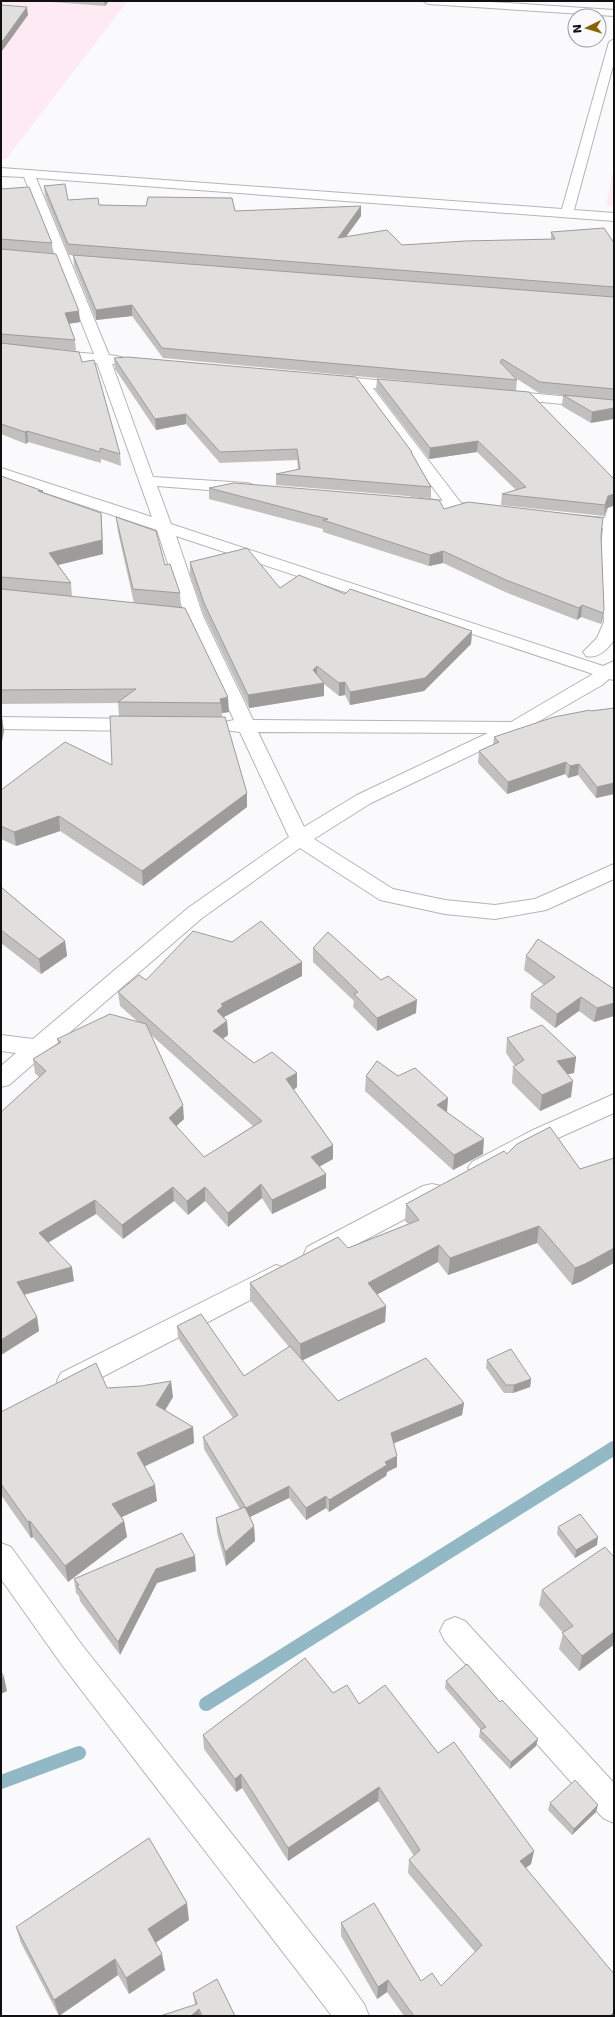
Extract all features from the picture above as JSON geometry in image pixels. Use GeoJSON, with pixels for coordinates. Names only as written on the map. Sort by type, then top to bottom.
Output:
{"type":"FeatureCollection","features":[{"type":"Feature","properties":{"kind":"street"},"geometry":{"type":"LineString","coordinates":[[428,1],[614,13]]}},
{"type":"Feature","properties":{"kind":"street"},"geometry":{"type":"LineString","coordinates":[[567,214],[614,42]]}},
{"type":"Feature","properties":{"kind":"street"},"geometry":{"type":"LineString","coordinates":[[1,172],[614,217]]}},
{"type":"Feature","properties":{"kind":"street"},"geometry":{"type":"LineString","coordinates":[[29,174],[65,260],[103,359],[157,510],[165,528],[187,615],[246,726],[300,839],[387,895],[445,907],[495,912],[539,905],[614,871]]}},
{"type":"Feature","properties":{"kind":"street"},"geometry":{"type":"LineString","coordinates":[[49,259],[81,261]]}},
{"type":"Feature","properties":{"kind":"street"},"geometry":{"type":"LineString","coordinates":[[1,350],[135,362]]}},
{"type":"Feature","properties":{"kind":"street"},"geometry":{"type":"LineString","coordinates":[[314,378],[416,387]]}},
{"type":"Feature","properties":{"kind":"street"},"geometry":{"type":"LineString","coordinates":[[361,382],[455,506]]}},
{"type":"Feature","properties":{"kind":"street"},"geometry":{"type":"LineString","coordinates":[[496,394],[614,405]]}},
{"type":"Feature","properties":{"kind":"street"},"geometry":{"type":"LineString","coordinates":[[1,459],[592,652],[610,674]]}},
{"type":"Feature","properties":{"kind":"street"},"geometry":{"type":"LineString","coordinates":[[1,473],[610,674]]}},
{"type":"Feature","properties":{"kind":"street"},"geometry":{"type":"LineString","coordinates":[[147,481],[266,489]]}},
{"type":"Feature","properties":{"kind":"street"},"geometry":{"type":"LineString","coordinates":[[400,501],[502,512]]}},
{"type":"Feature","properties":{"kind":"street"},"geometry":{"type":"LineString","coordinates":[[556,518],[613,519],[609,547],[613,622],[605,640],[592,652]]}},
{"type":"Feature","properties":{"kind":"street"},"geometry":{"type":"LineString","coordinates":[[1,1079],[195,913],[300,839],[364,799],[515,727],[610,674]]}},
{"type":"Feature","properties":{"kind":"street"},"geometry":{"type":"LineString","coordinates":[[1,723],[159,725]]}},
{"type":"Feature","properties":{"kind":"street"},"geometry":{"type":"LineString","coordinates":[[214,726],[515,727]]}},
{"type":"Feature","properties":{"kind":"street"},"geometry":{"type":"LineString","coordinates":[[1,1043],[38,1048]]}},
{"type":"Feature","properties":{"kind":"street"},"geometry":{"type":"LineString","coordinates":[[50,1392],[541,1136],[614,1103]]}},
{"type":"Feature","properties":{"kind":"street"},"geometry":{"type":"LineString","coordinates":[[1,1556],[72,1655],[328,1982],[352,2016]]}},
{"type":"Feature","properties":{"kind":"street"},"geometry":{"type":"LineString","coordinates":[[455,1631],[576,1763],[614,1807]]}},
{"type":"Feature","properties":{"kind":"shaded area"},"geometry":{"type":"Polygon","coordinates":[[[1,1],[128,1],[6,159],[1,159],[1,1]]]}},
{"type":"Feature","properties":{"kind":"shaded area"},"geometry":{"type":"Polygon","coordinates":[[[614,165],[614,206],[606,206],[614,165]]]}},
{"type":"Feature","properties":{"kind":"building"},"geometry":{"type":"Polygon","coordinates":[[[1,5],[27,7],[1,42],[1,5]]]}},
{"type":"Feature","properties":{"kind":"building"},"geometry":{"type":"Polygon","coordinates":[[[65,184],[68,200],[98,198],[99,205],[146,206],[148,197],[232,198],[235,211],[361,206],[338,238],[387,230],[402,245],[465,241],[555,239],[551,232],[604,228],[614,243],[614,287],[68,244],[44,186],[65,184]]]}},
{"type":"Feature","properties":{"kind":"building"},"geometry":{"type":"Polygon","coordinates":[[[29,187],[52,243],[1,239],[1,189],[29,187]]]}},
{"type":"Feature","properties":{"kind":"building"},"geometry":{"type":"Polygon","coordinates":[[[1,249],[56,254],[79,311],[65,313],[75,340],[1,334],[1,249]]]}},
{"type":"Feature","properties":{"kind":"building"},"geometry":{"type":"Polygon","coordinates":[[[73,255],[614,297],[614,389],[540,382],[502,359],[500,362],[517,380],[162,348],[132,305],[96,310],[73,255]]]}},
{"type":"Feature","properties":{"kind":"building"},"geometry":{"type":"Polygon","coordinates":[[[1,343],[79,352],[82,362],[94,360],[120,454],[100,448],[100,452],[1,424],[1,343]]]}},
{"type":"Feature","properties":{"kind":"building"},"geometry":{"type":"Polygon","coordinates":[[[128,357],[356,377],[412,452],[431,487],[276,474],[300,469],[297,449],[220,452],[186,414],[155,419],[114,358],[128,357]]]}},
{"type":"Feature","properties":{"kind":"building"},"geometry":{"type":"Polygon","coordinates":[[[377,379],[529,392],[614,479],[614,494],[608,496],[605,505],[502,494],[526,487],[478,441],[430,448],[377,379]]]}},
{"type":"Feature","properties":{"kind":"building"},"geometry":{"type":"Polygon","coordinates":[[[563,395],[614,400],[614,408],[592,412],[563,395]]]}},
{"type":"Feature","properties":{"kind":"building"},"geometry":{"type":"Polygon","coordinates":[[[1,476],[43,491],[38,491],[101,513],[102,540],[49,553],[71,583],[1,577],[1,476]]]}},
{"type":"Feature","properties":{"kind":"building"},"geometry":{"type":"Polygon","coordinates":[[[234,483],[439,500],[444,509],[468,502],[603,518],[601,535],[603,613],[582,605],[579,608],[506,580],[443,551],[430,555],[323,520],[328,519],[209,488],[234,483]]]}},
{"type":"Feature","properties":{"kind":"building"},"geometry":{"type":"Polygon","coordinates":[[[116,517],[156,531],[165,565],[170,564],[180,593],[133,589],[116,517]]]}},
{"type":"Feature","properties":{"kind":"building"},"geometry":{"type":"Polygon","coordinates":[[[247,548],[280,588],[299,575],[345,594],[350,589],[472,631],[425,678],[350,692],[345,682],[339,683],[317,666],[313,670],[324,683],[248,695],[204,603],[190,562],[247,548]]]}},
{"type":"Feature","properties":{"kind":"building"},"geometry":{"type":"Polygon","coordinates":[[[1,589],[185,608],[228,697],[220,699],[221,703],[118,702],[136,689],[1,690],[1,589]]]}},
{"type":"Feature","properties":{"kind":"building"},"geometry":{"type":"Polygon","coordinates":[[[614,708],[614,783],[597,787],[579,764],[570,766],[566,762],[508,782],[479,751],[499,742],[494,737],[554,717],[590,710],[614,708]]]}},
{"type":"Feature","properties":{"kind":"building"},"geometry":{"type":"Polygon","coordinates":[[[110,716],[225,717],[247,793],[142,871],[59,816],[14,832],[1,826],[1,790],[65,742],[112,765],[110,716]]]}},
{"type":"Feature","properties":{"kind":"building"},"geometry":{"type":"Polygon","coordinates":[[[1,887],[65,941],[39,959],[1,930],[1,887]]]}},
{"type":"Feature","properties":{"kind":"building"},"geometry":{"type":"Polygon","coordinates":[[[261,921],[302,962],[221,1004],[223,1006],[217,1011],[227,1021],[213,1031],[254,1063],[272,1052],[297,1073],[286,1079],[333,1145],[311,1157],[326,1174],[272,1200],[261,1184],[228,1213],[205,1187],[187,1201],[173,1187],[122,1225],[95,1200],[39,1233],[72,1267],[17,1282],[37,1317],[1,1340],[1,1112],[46,1071],[33,1059],[61,1042],[57,1039],[110,1014],[146,1024],[183,1105],[169,1118],[204,1157],[262,1121],[118,992],[139,975],[146,980],[193,931],[232,942],[261,921]]]}},
{"type":"Feature","properties":{"kind":"building"},"geometry":{"type":"Polygon","coordinates":[[[328,932],[381,980],[388,976],[417,1000],[377,1018],[354,994],[358,992],[313,948],[328,932]]]}},
{"type":"Feature","properties":{"kind":"building"},"geometry":{"type":"Polygon","coordinates":[[[538,939],[614,989],[614,1003],[597,1008],[581,997],[557,1014],[531,994],[555,977],[526,956],[538,939]]]}},
{"type":"Feature","properties":{"kind":"building"},"geometry":{"type":"Polygon","coordinates":[[[542,1025],[576,1057],[557,1061],[573,1081],[542,1095],[513,1067],[524,1060],[507,1038],[542,1025]]]}},
{"type":"Feature","properties":{"kind":"building"},"geometry":{"type":"Polygon","coordinates":[[[377,1061],[398,1076],[415,1068],[448,1098],[437,1105],[484,1139],[454,1155],[366,1076],[377,1061]]]}},
{"type":"Feature","properties":{"kind":"building"},"geometry":{"type":"Polygon","coordinates":[[[550,1127],[580,1169],[614,1158],[614,1248],[585,1264],[575,1268],[539,1226],[450,1258],[439,1245],[368,1283],[386,1306],[300,1344],[250,1283],[338,1237],[348,1248],[419,1220],[406,1204],[504,1151],[507,1154],[517,1144],[550,1127]]]}},
{"type":"Feature","properties":{"kind":"building"},"geometry":{"type":"Polygon","coordinates":[[[201,1314],[244,1376],[290,1346],[338,1401],[426,1358],[464,1403],[391,1433],[397,1456],[385,1462],[387,1465],[329,1500],[326,1496],[306,1508],[289,1486],[246,1508],[203,1437],[238,1415],[177,1326],[201,1314]]]}},
{"type":"Feature","properties":{"kind":"building"},"geometry":{"type":"Polygon","coordinates":[[[511,1349],[531,1379],[514,1385],[506,1385],[487,1360],[511,1349]]]}},
{"type":"Feature","properties":{"kind":"building"},"geometry":{"type":"Polygon","coordinates":[[[96,1363],[107,1388],[141,1386],[171,1381],[156,1405],[193,1427],[137,1453],[155,1485],[112,1504],[124,1521],[65,1566],[30,1521],[28,1522],[1,1484],[1,1412],[96,1363]]]}},
{"type":"Feature","properties":{"kind":"building"},"geometry":{"type":"Polygon","coordinates":[[[245,1507],[254,1526],[225,1552],[216,1518],[245,1507]]]}},
{"type":"Feature","properties":{"kind":"building"},"geometry":{"type":"Polygon","coordinates":[[[580,1514],[598,1537],[576,1550],[558,1527],[580,1514]]]}},
{"type":"Feature","properties":{"kind":"building"},"geometry":{"type":"Polygon","coordinates":[[[182,1533],[195,1556],[156,1569],[118,1642],[77,1586],[79,1585],[74,1579],[182,1533]]]}},
{"type":"Feature","properties":{"kind":"building"},"geometry":{"type":"Polygon","coordinates":[[[605,1547],[614,1557],[614,1632],[582,1656],[562,1633],[573,1626],[542,1590],[605,1547]]]}},
{"type":"Feature","properties":{"kind":"building"},"geometry":{"type":"Polygon","coordinates":[[[305,1658],[333,1693],[347,1685],[359,1704],[385,1685],[438,1753],[454,1742],[534,1851],[520,1861],[614,1974],[614,2012],[610,2016],[414,2016],[388,1980],[378,1987],[341,1923],[374,1903],[421,1981],[432,1973],[441,1986],[482,1945],[409,1860],[420,1850],[379,1787],[288,1848],[241,1774],[235,1779],[203,1735],[305,1658]]]}},
{"type":"Feature","properties":{"kind":"building"},"geometry":{"type":"Polygon","coordinates":[[[467,1664],[500,1702],[502,1700],[538,1739],[511,1762],[480,1730],[486,1727],[446,1681],[467,1664]]]}},
{"type":"Feature","properties":{"kind":"building"},"geometry":{"type":"Polygon","coordinates":[[[575,1780],[598,1805],[574,1829],[550,1803],[575,1780]]]}},
{"type":"Feature","properties":{"kind":"building"},"geometry":{"type":"Polygon","coordinates":[[[149,1838],[187,1903],[148,1929],[162,1954],[126,1978],[115,1959],[54,2000],[16,1927],[149,1838]]]}},
{"type":"Feature","properties":{"kind":"building"},"geometry":{"type":"Polygon","coordinates":[[[217,1979],[235,2016],[202,2016],[199,2009],[191,2016],[160,2016],[197,2004],[193,1993],[217,1979]]]}},
{"type":"Feature","properties":{"kind":"waterway"},"geometry":{"type":"LineString","coordinates":[[206,1704],[614,1448]]}},
{"type":"Feature","properties":{"kind":"waterway"},"geometry":{"type":"LineString","coordinates":[[1,1782],[79,1753]]}}]}
